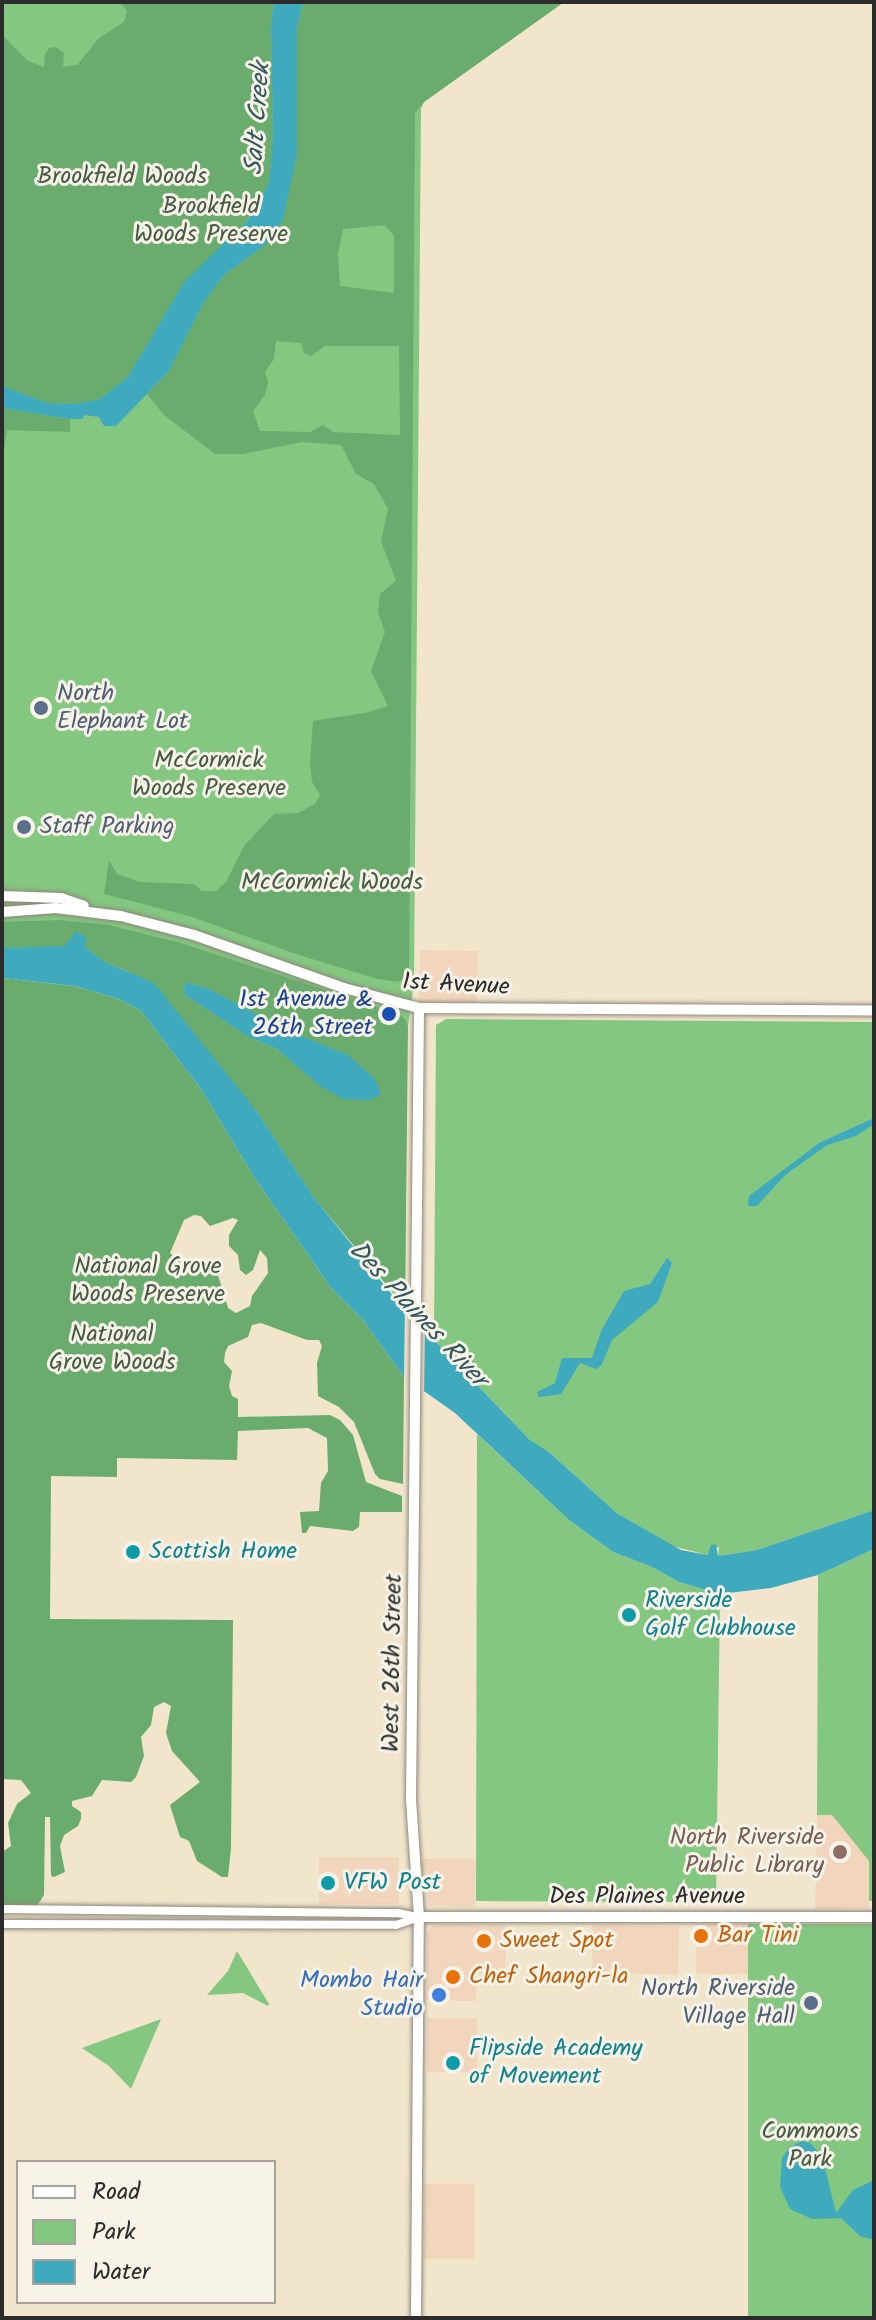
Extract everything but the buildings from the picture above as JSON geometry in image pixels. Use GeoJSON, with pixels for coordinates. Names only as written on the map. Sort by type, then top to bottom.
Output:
{"type":"FeatureCollection","features":[{"type":"Feature","properties":{"kind":"main road"},"geometry":{"type":"LineString","coordinates":[[2,896],[61,898],[101,912]]}},
{"type":"Feature","properties":{"kind":"main road","name":"1st Avenue"},"geometry":{"type":"LineString","coordinates":[[2,912],[56,908],[101,912],[167,927],[344,988],[419,1008],[874,1010]]}},
{"type":"Feature","properties":{"kind":"main road","name":"West 26th Street"},"geometry":{"type":"LineString","coordinates":[[416,2318],[419,1917],[411,1799],[419,1008]]}},
{"type":"Feature","properties":{"kind":"main road","name":"Des Plaines Avenue"},"geometry":{"type":"LineString","coordinates":[[419,1917],[874,1917]]}},
{"type":"Feature","properties":{"kind":"street","name":"Des Plaines Avenue"},"geometry":{"type":"LineString","coordinates":[[2,1909],[391,1913],[419,1917]]}},
{"type":"Feature","properties":{"kind":"street","name":"Des Plaines Avenue"},"geometry":{"type":"LineString","coordinates":[[2,1924],[396,1925],[419,1917]]}},
{"type":"Feature","properties":{"kind":"shaded area"},"geometry":{"type":"Polygon","coordinates":[[[420,950],[478,951],[477,1007],[419,1006],[420,950]]]}},
{"type":"Feature","properties":{"kind":"shaded area"},"geometry":{"type":"Polygon","coordinates":[[[817,1815],[832,1815],[869,1861],[869,1908],[815,1909],[817,1815]]]}},
{"type":"Feature","properties":{"kind":"shaded area"},"geometry":{"type":"Polygon","coordinates":[[[319,1857],[399,1857],[399,1904],[319,1904],[319,1857]]]}},
{"type":"Feature","properties":{"kind":"shaded area"},"geometry":{"type":"Polygon","coordinates":[[[420,1859],[476,1859],[475,1907],[429,1906],[420,1859]]]}},
{"type":"Feature","properties":{"kind":"shaded area"},"geometry":{"type":"Polygon","coordinates":[[[435,1924],[506,1925],[505,1975],[477,1974],[476,2001],[427,2000],[427,1932],[435,1924]]]}},
{"type":"Feature","properties":{"kind":"shaded area"},"geometry":{"type":"Polygon","coordinates":[[[696,1924],[748,1924],[748,1974],[696,1974],[696,1924]]]}},
{"type":"Feature","properties":{"kind":"shaded area"},"geometry":{"type":"Polygon","coordinates":[[[593,1925],[679,1927],[678,1974],[592,1973],[593,1925]]]}},
{"type":"Feature","properties":{"kind":"shaded area"},"geometry":{"type":"Polygon","coordinates":[[[427,2018],[477,2018],[477,2072],[427,2072],[427,2018]]]}},
{"type":"Feature","properties":{"kind":"shaded area"},"geometry":{"type":"Polygon","coordinates":[[[424,2184],[474,2184],[474,2259],[424,2259],[424,2184]]]}},
{"type":"Feature","properties":{"kind":"green space"},"geometry":{"type":"Polygon","coordinates":[[[2,2],[564,2],[424,102],[421,109],[414,983],[407,1033],[405,1307],[315,1199],[255,1109],[129,972],[66,946],[2,948],[2,2]]]}},
{"type":"Feature","properties":{"kind":"green space","name":"Brookfield Woods"},"geometry":{"type":"Polygon","coordinates":[[[120,2],[274,2],[271,23],[273,138],[269,183],[247,220],[128,377],[100,399],[76,404],[47,403],[2,386],[2,35],[28,61],[44,67],[45,54],[49,48],[56,47],[64,53],[63,67],[77,65],[99,38],[124,22],[127,11],[120,2]]]}},
{"type":"Feature","properties":{"kind":"green space"},"geometry":{"type":"Polygon","coordinates":[[[303,2],[564,2],[424,102],[415,113],[409,973],[399,982],[378,979],[299,955],[189,916],[104,894],[109,860],[117,874],[140,882],[194,884],[202,891],[216,891],[226,882],[244,846],[274,814],[298,813],[315,804],[320,795],[312,782],[310,763],[313,721],[388,706],[371,671],[385,632],[378,612],[380,594],[396,581],[381,541],[388,509],[374,484],[356,474],[341,445],[302,442],[243,454],[215,454],[164,415],[147,394],[169,371],[204,302],[224,275],[264,246],[297,154],[297,29],[303,2]],[[385,225],[343,229],[338,254],[340,286],[394,293],[394,236],[385,225]],[[276,341],[274,359],[265,372],[268,382],[265,395],[253,411],[260,431],[310,432],[323,425],[333,432],[400,435],[399,346],[325,346],[311,356],[304,353],[301,343],[276,341]]]}},
{"type":"Feature","properties":{"kind":"green space"},"geometry":{"type":"Polygon","coordinates":[[[2,408],[70,419],[70,432],[7,430],[2,464],[2,408]]]}},
{"type":"Feature","properties":{"kind":"green space","name":"McCormick Woods"},"geometry":{"type":"Polygon","coordinates":[[[61,920],[109,925],[181,943],[399,1014],[405,1019],[408,1027],[405,1307],[315,1199],[255,1109],[129,972],[103,961],[85,947],[2,948],[2,922],[61,920]],[[185,982],[184,994],[247,1036],[276,1049],[295,1063],[376,1080],[348,1055],[284,1029],[209,989],[185,982]]]}},
{"type":"Feature","properties":{"kind":"green space","name":"National Grove Woods"},"geometry":{"type":"Polygon","coordinates":[[[2,978],[75,986],[119,999],[141,1011],[201,1089],[254,1177],[331,1288],[363,1320],[404,1377],[403,1484],[380,1479],[375,1474],[354,1422],[339,1407],[318,1396],[317,1363],[322,1346],[319,1340],[307,1340],[261,1323],[252,1325],[248,1337],[228,1346],[225,1353],[224,1362],[232,1371],[229,1386],[232,1396],[238,1399],[238,1417],[330,1415],[340,1420],[353,1435],[366,1482],[402,1496],[402,1512],[360,1512],[359,1527],[353,1531],[310,1526],[306,1533],[302,1533],[300,1512],[319,1511],[321,1483],[328,1471],[327,1438],[308,1428],[238,1431],[237,1460],[117,1458],[117,1477],[51,1476],[50,1619],[233,1620],[231,1848],[228,1877],[222,1877],[197,1861],[189,1841],[180,1837],[170,1805],[200,1782],[172,1751],[166,1733],[171,1706],[164,1702],[154,1707],[151,1725],[141,1737],[144,1756],[136,1777],[131,1782],[102,1780],[92,1796],[72,1801],[72,1806],[81,1812],[81,1819],[78,1826],[64,1835],[60,1846],[65,1872],[54,1877],[51,1876],[50,1817],[45,1817],[44,1895],[37,1906],[2,1906],[2,1852],[11,1846],[8,1823],[17,1804],[31,1793],[21,1780],[2,1779],[2,978]],[[194,1215],[184,1220],[170,1253],[191,1270],[218,1275],[228,1308],[236,1313],[250,1306],[252,1296],[268,1273],[267,1258],[260,1250],[253,1270],[246,1275],[240,1270],[238,1255],[229,1246],[229,1235],[238,1220],[233,1218],[210,1226],[201,1216],[194,1215]]]}},
{"type":"Feature","properties":{"kind":"green space"},"geometry":{"type":"Polygon","coordinates":[[[446,1019],[874,1022],[874,1510],[757,1550],[718,1556],[719,1547],[708,1555],[672,1546],[618,1514],[550,1453],[535,1445],[434,1340],[436,1025],[446,1019]]]}},
{"type":"Feature","properties":{"kind":"green space"},"geometry":{"type":"Polygon","coordinates":[[[477,1434],[569,1520],[613,1552],[652,1567],[679,1582],[720,1594],[716,1902],[476,1901],[477,1434]]]}},
{"type":"Feature","properties":{"kind":"green space"},"geometry":{"type":"Polygon","coordinates":[[[874,1549],[874,1901],[869,1901],[869,1861],[832,1815],[817,1815],[818,1575],[874,1549]]]}},
{"type":"Feature","properties":{"kind":"green space","name":"Commons Park"},"geometry":{"type":"Polygon","coordinates":[[[748,1924],[874,1924],[874,2318],[748,2318],[748,1924]]]}},
{"type":"Feature","properties":{"kind":"green space"},"geometry":{"type":"Polygon","coordinates":[[[237,1951],[268,2006],[243,1993],[207,1995],[228,1971],[237,1951]]]}},
{"type":"Feature","properties":{"kind":"green space"},"geometry":{"type":"Polygon","coordinates":[[[161,2019],[131,2089],[109,2066],[82,2048],[161,2019]]]}},
{"type":"Feature","properties":{"kind":"water","name":"Salt Creek"},"geometry":{"type":"Polygon","coordinates":[[[274,2],[303,2],[297,29],[297,154],[283,220],[264,246],[224,275],[204,302],[169,371],[116,426],[104,426],[99,417],[84,415],[83,419],[70,419],[2,408],[2,386],[47,403],[76,404],[100,399],[128,377],[184,282],[248,220],[269,183],[273,138],[271,23],[274,2]]]}},
{"type":"Feature","properties":{"kind":"water"},"geometry":{"type":"Polygon","coordinates":[[[76,931],[86,937],[85,947],[103,961],[154,983],[255,1109],[315,1199],[394,1297],[435,1334],[434,1340],[530,1440],[550,1453],[618,1514],[681,1550],[708,1555],[711,1545],[716,1544],[718,1556],[757,1550],[874,1510],[874,1549],[818,1575],[771,1588],[720,1594],[679,1582],[652,1567],[613,1552],[569,1520],[455,1413],[404,1377],[363,1320],[331,1288],[254,1177],[201,1089],[141,1011],[119,999],[75,986],[2,978],[2,948],[65,946],[76,931]]]}},
{"type":"Feature","properties":{"kind":"water"},"geometry":{"type":"Polygon","coordinates":[[[185,982],[209,989],[284,1029],[348,1055],[376,1080],[381,1095],[368,1100],[343,1099],[320,1086],[277,1049],[247,1036],[184,994],[185,982]]]}},
{"type":"Feature","properties":{"kind":"water"},"geometry":{"type":"Polygon","coordinates":[[[874,1118],[874,1124],[856,1136],[827,1145],[785,1175],[757,1206],[748,1206],[749,1196],[819,1143],[874,1118]]]}},
{"type":"Feature","properties":{"kind":"water"},"geometry":{"type":"Polygon","coordinates":[[[667,1258],[672,1263],[658,1302],[612,1340],[601,1366],[596,1369],[580,1363],[561,1394],[539,1397],[537,1392],[555,1383],[562,1358],[592,1358],[602,1329],[624,1291],[650,1284],[667,1258]]]}},
{"type":"Feature","properties":{"kind":"water"},"geometry":{"type":"Polygon","coordinates":[[[802,2141],[810,2143],[822,2156],[836,2213],[853,2190],[874,2180],[874,2240],[860,2236],[841,2218],[812,2219],[790,2209],[780,2187],[782,2158],[790,2147],[802,2141]]]}},
{"type":"Feature","properties":{"kind":"pier"},"geometry":{"type":"Polygon","coordinates":[[[405,1302],[425,1321],[424,1395],[404,1382],[405,1302]]]}},
{"type":"Feature","properties":{"kind":"place","name":"North Elephant Lot"},"geometry":{"type":"Point","coordinates":[41,708]}},
{"type":"Feature","properties":{"kind":"place","name":"Staff Parking"},"geometry":{"type":"Point","coordinates":[24,827]}},
{"type":"Feature","properties":{"kind":"place","name":"1st Avenue & 26th Street"},"geometry":{"type":"Point","coordinates":[389,1014]}},
{"type":"Feature","properties":{"kind":"place","name":"Scottish Home"},"geometry":{"type":"Point","coordinates":[133,1552]}},
{"type":"Feature","properties":{"kind":"place","name":"Riverside Golf Clubhouse"},"geometry":{"type":"Point","coordinates":[629,1615]}},
{"type":"Feature","properties":{"kind":"place","name":"North Riverside Public Library"},"geometry":{"type":"Point","coordinates":[840,1852]}},
{"type":"Feature","properties":{"kind":"place","name":"VFW Post"},"geometry":{"type":"Point","coordinates":[328,1883]}},
{"type":"Feature","properties":{"kind":"place","name":"Bar Tini"},"geometry":{"type":"Point","coordinates":[701,1936]}},
{"type":"Feature","properties":{"kind":"place","name":"Sweet Spot"},"geometry":{"type":"Point","coordinates":[484,1941]}},
{"type":"Feature","properties":{"kind":"place","name":"Chef Shangri-la"},"geometry":{"type":"Point","coordinates":[453,1977]}},
{"type":"Feature","properties":{"kind":"place","name":"Mombo Hair Studio"},"geometry":{"type":"Point","coordinates":[439,1995]}},
{"type":"Feature","properties":{"kind":"place","name":"North Riverside Village Hall"},"geometry":{"type":"Point","coordinates":[811,2003]}},
{"type":"Feature","properties":{"kind":"place","name":"Flipside Academy of Movement"},"geometry":{"type":"Point","coordinates":[453,2063]}},
{"type":"Feature","properties":{"kind":"park label","name":"Brookfield Woods Preserve"},"geometry":{"type":"Point","coordinates":[211,221]}},
{"type":"Feature","properties":{"kind":"park label","name":"McCormick Woods Preserve"},"geometry":{"type":"Point","coordinates":[209,775]}},
{"type":"Feature","properties":{"kind":"park label","name":"National Grove Woods Preserve"},"geometry":{"type":"Point","coordinates":[148,1281]}},
{"type":"Feature","properties":{"kind":"water label","name":"Des Plaines River"},"geometry":{"type":"Point","coordinates":[417,1315]}}]}
